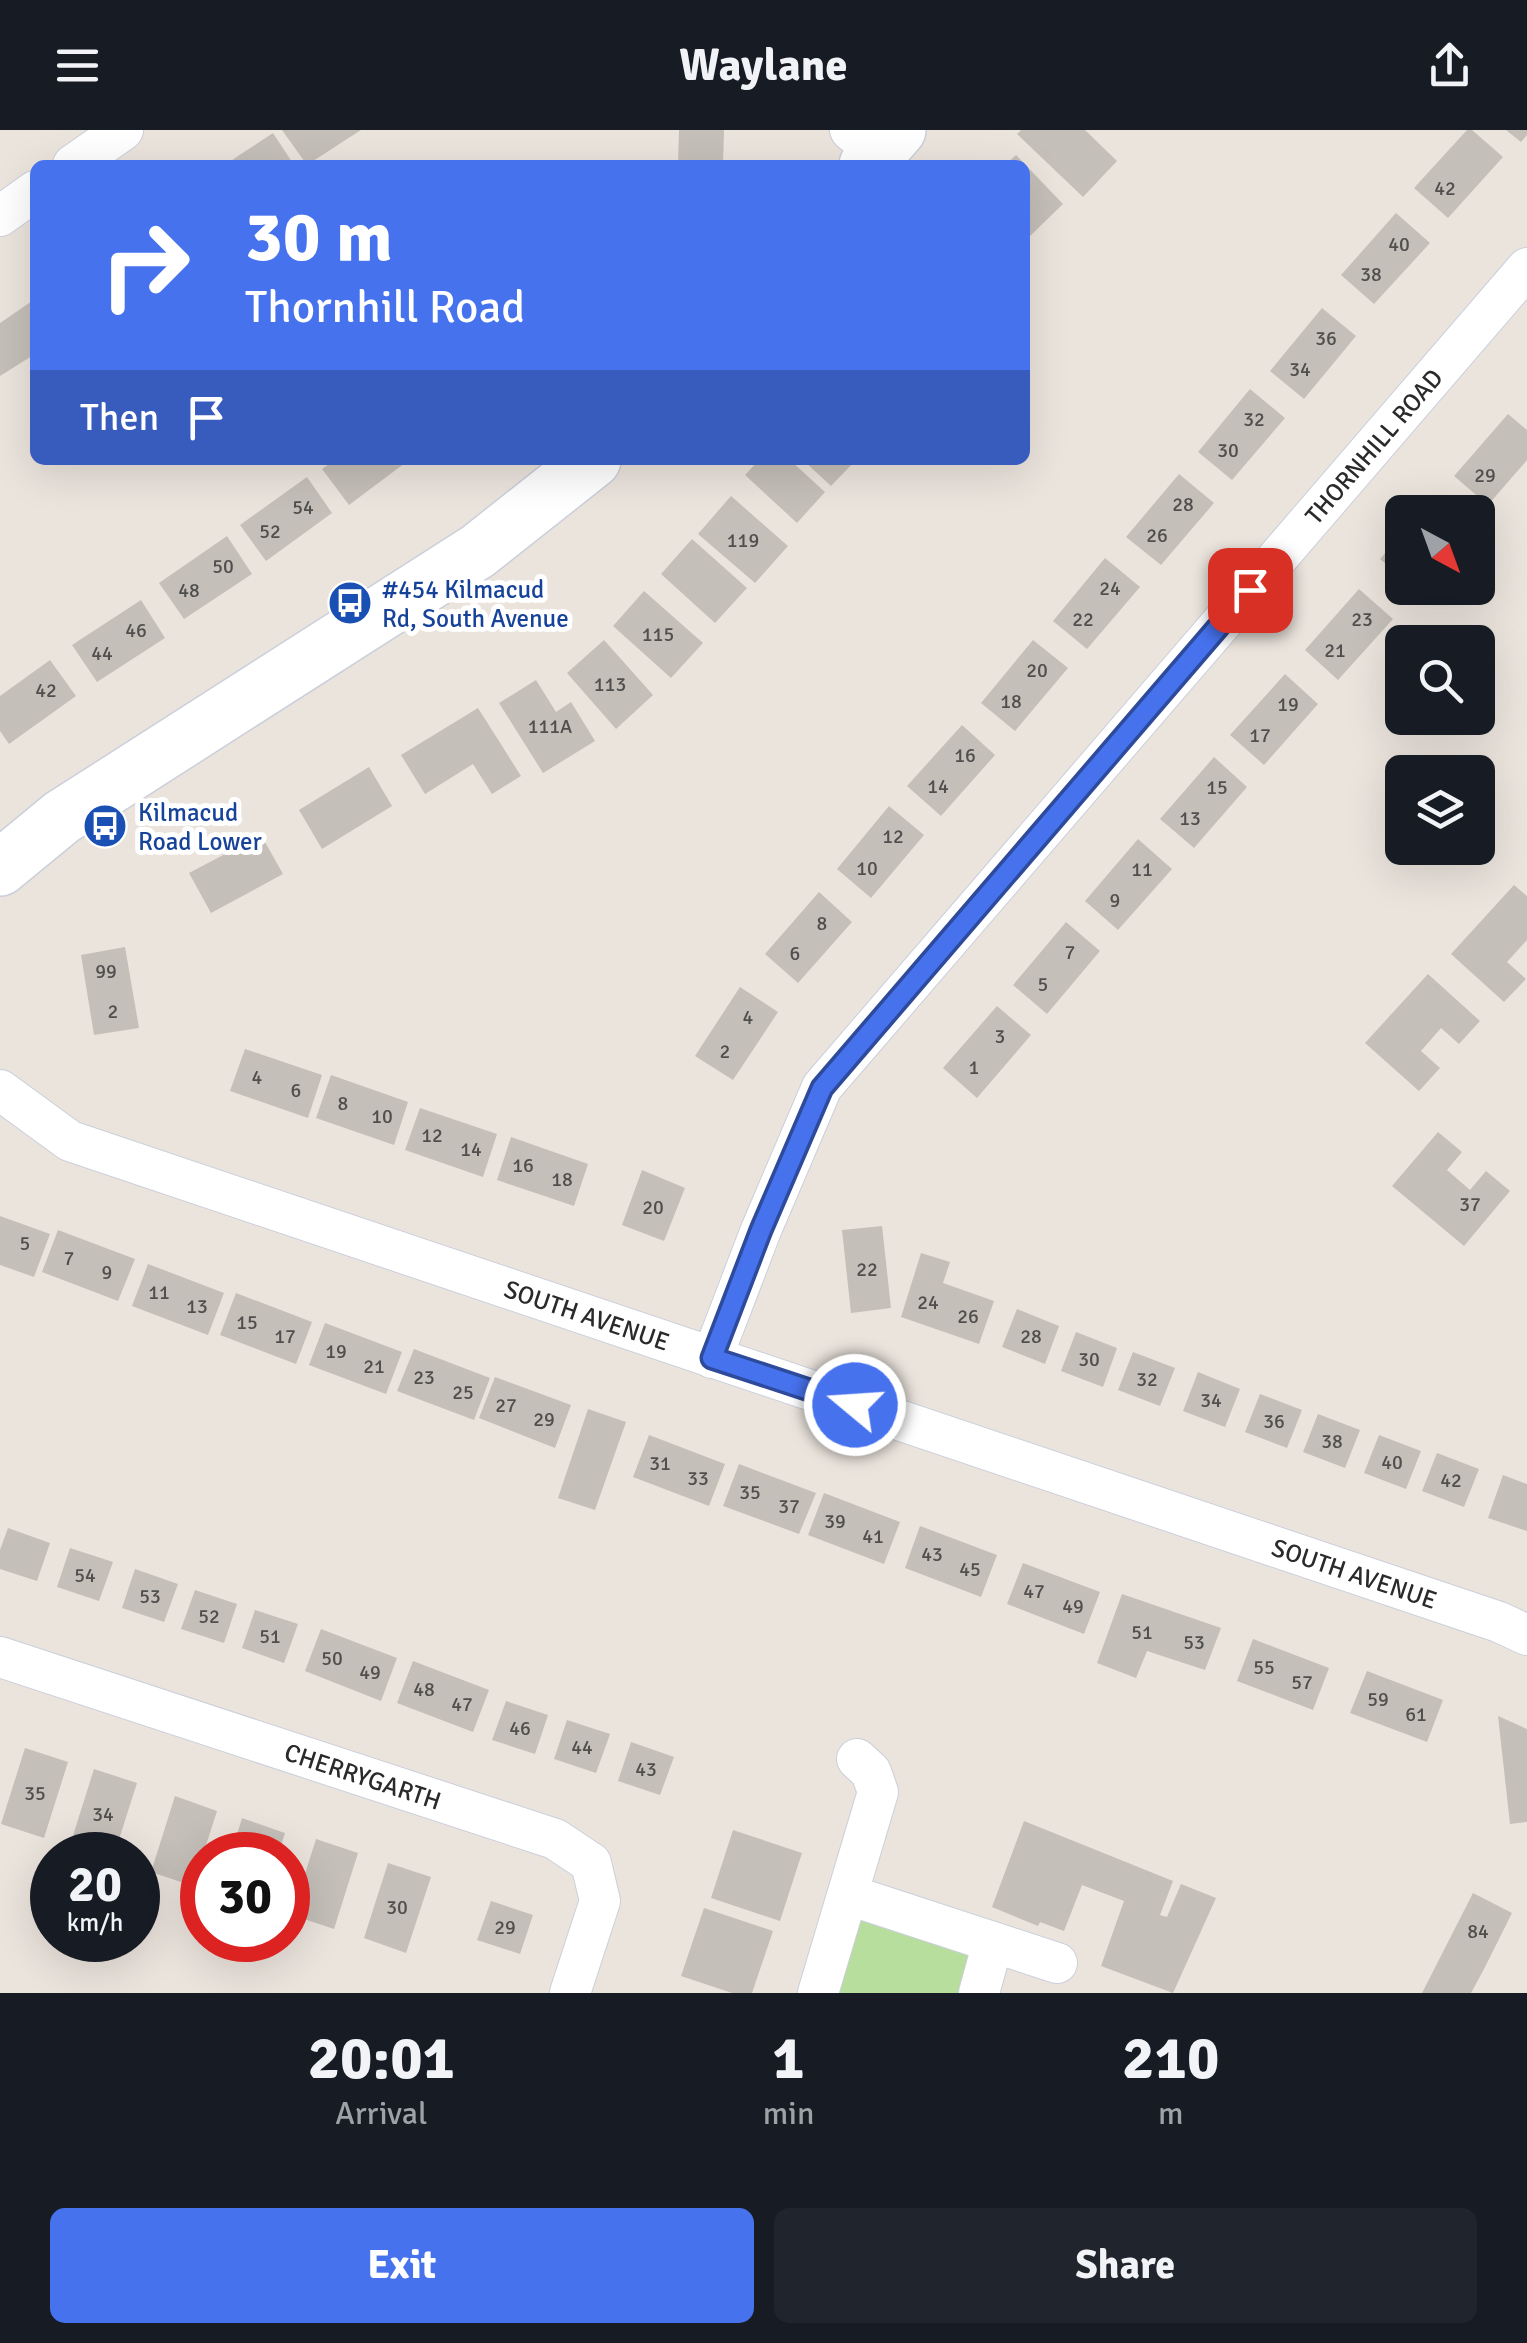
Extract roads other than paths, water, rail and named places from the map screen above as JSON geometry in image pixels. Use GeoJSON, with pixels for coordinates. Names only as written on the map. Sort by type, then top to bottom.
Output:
{"type":"FeatureCollection","features":[{"type":"Feature","properties":{"kind":"main road"},"geometry":{"type":"LineString","coordinates":[[0,868],[74,809],[478,550],[587,465]]}},
{"type":"Feature","properties":{"kind":"street"},"geometry":{"type":"LineString","coordinates":[[80,160],[123,130]]}},
{"type":"Feature","properties":{"kind":"street"},"geometry":{"type":"LineString","coordinates":[[0,216],[30,195]]}},
{"type":"Feature","properties":{"kind":"street","name":"THORNHILL ROAD"},"geometry":{"type":"LineString","coordinates":[[712,1358],[822,1088],[1527,268]]}},
{"type":"Feature","properties":{"kind":"street","name":"SOUTH AVENUE"},"geometry":{"type":"LineString","coordinates":[[0,1090],[70,1141],[1499,1622],[1527,1635]]}},
{"type":"Feature","properties":{"kind":"street","name":"CHERRYGARTH"},"geometry":{"type":"LineString","coordinates":[[0,1657],[555,1839],[591,1863],[600,1901],[570,1993]]}},
{"type":"Feature","properties":{"kind":"street"},"geometry":{"type":"LineString","coordinates":[[818,1993],[878,1792],[871,1772],[856,1759]]}},
{"type":"Feature","properties":{"kind":"street"},"geometry":{"type":"LineString","coordinates":[[849,1895],[1057,1963]]}},
{"type":"Feature","properties":{"kind":"street"},"geometry":{"type":"LineString","coordinates":[[979,1993],[992,1942]]}},
{"type":"Feature","properties":{"kind":"place","name":"#454 Kilmacud Rd, South Avenue"},"geometry":{"type":"Point","coordinates":[350,603]}},
{"type":"Feature","properties":{"kind":"place","name":"Kilmacud Road Lower"},"geometry":{"type":"Point","coordinates":[105,826]}}]}
